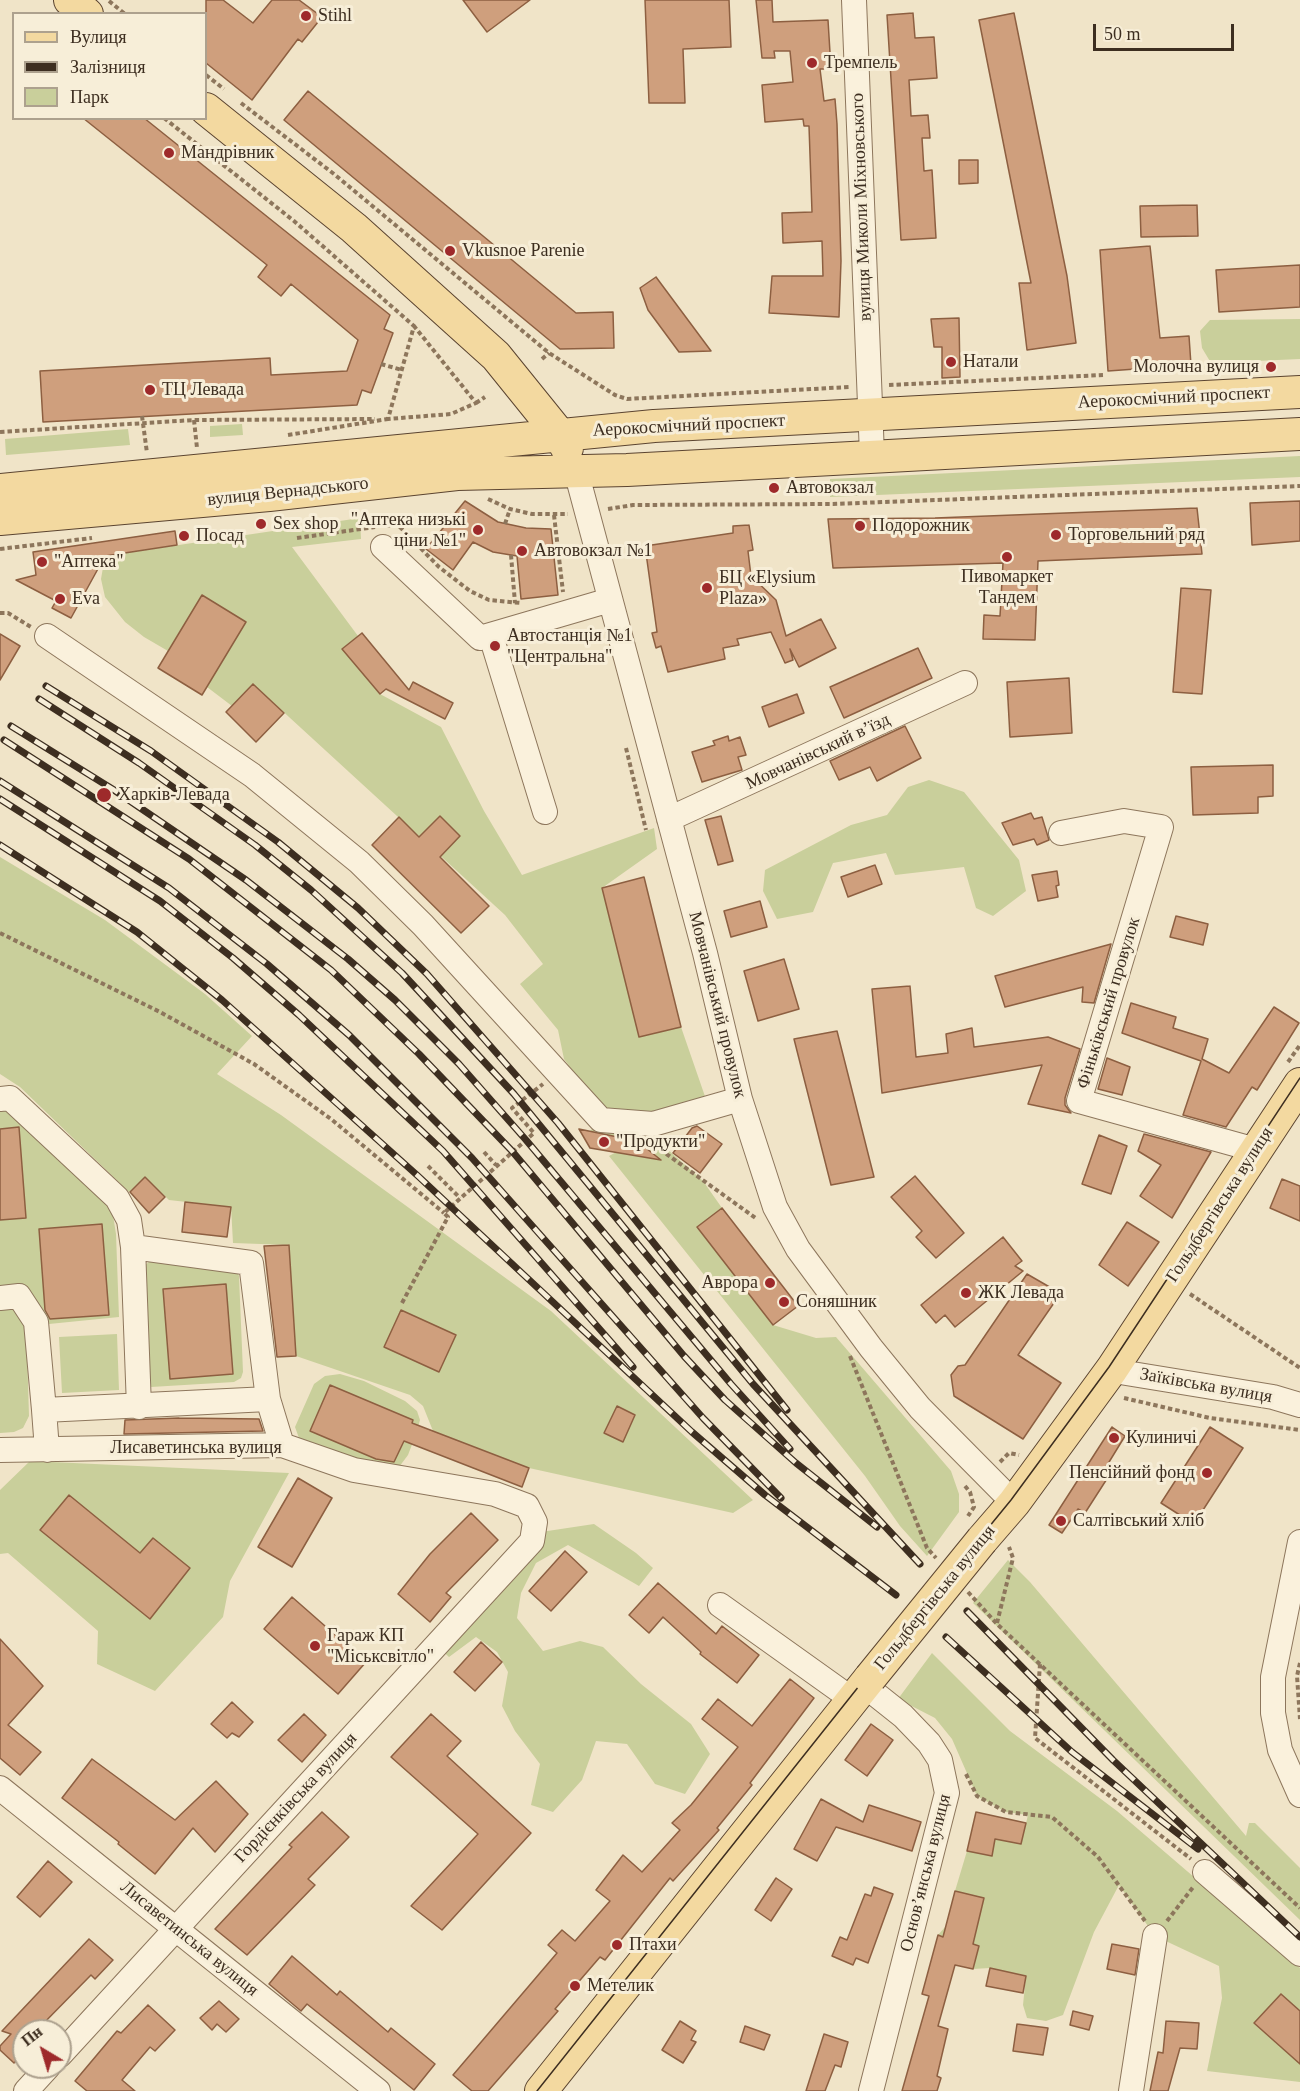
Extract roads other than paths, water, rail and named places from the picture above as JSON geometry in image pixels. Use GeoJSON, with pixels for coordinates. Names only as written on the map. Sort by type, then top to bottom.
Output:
{"type":"FeatureCollection","features":[{"type":"Feature","properties":{"kind":"main road"},"geometry":{"type":"LineString","coordinates":[[70,0],[85,12]]}},
{"type":"Feature","properties":{"kind":"main road"},"geometry":{"type":"LineString","coordinates":[[207,110],[354,228],[496,356],[559,434]]}},
{"type":"Feature","properties":{"kind":"main road"},"geometry":{"type":"LineString","coordinates":[[518,382],[566,413],[612,430]]}},
{"type":"Feature","properties":{"kind":"main road","name":"Аерокосмічний проспект"},"geometry":{"type":"LineString","coordinates":[[559,434],[612,430],[859,391],[1300,392]]}},
{"type":"Feature","properties":{"kind":"main road","name":"Мовчанівський провулок"},"geometry":{"type":"LineString","coordinates":[[559,434],[576,471]]}},
{"type":"Feature","properties":{"kind":"main road","name":"вулиця Вернадського"},"geometry":{"type":"LineString","coordinates":[[0,490],[309,461],[559,434]]}},
{"type":"Feature","properties":{"kind":"main road"},"geometry":{"type":"LineString","coordinates":[[576,471],[1300,434]]}},
{"type":"Feature","properties":{"kind":"main road","name":"вулиця Вернадського"},"geometry":{"type":"LineString","coordinates":[[0,519],[269,495],[457,474],[576,471]]}},
{"type":"Feature","properties":{"kind":"main road","name":"Гольдбергівська вулиця"},"geometry":{"type":"LineString","coordinates":[[542,2091],[862,1688],[995,1542],[1014,1503],[1112,1369],[1300,1084]]}},
{"type":"Feature","properties":{"kind":"street","name":"вулиця Миколи Міхновського"},"geometry":{"type":"LineString","coordinates":[[854,0],[859,391],[872,455]]}},
{"type":"Feature","properties":{"kind":"street","name":"Мовчанівський провулок"},"geometry":{"type":"LineString","coordinates":[[576,471],[669,819],[740,1100],[775,1207],[798,1249],[871,1348],[978,1484],[1014,1503]]}},
{"type":"Feature","properties":{"kind":"street"},"geometry":{"type":"LineString","coordinates":[[383,548],[480,638],[610,600]]}},
{"type":"Feature","properties":{"kind":"street"},"geometry":{"type":"LineString","coordinates":[[47,636],[209,744],[295,808],[343,848],[423,925],[601,1120],[654,1124],[740,1100]]}},
{"type":"Feature","properties":{"kind":"street"},"geometry":{"type":"LineString","coordinates":[[491,636],[545,812]]}},
{"type":"Feature","properties":{"kind":"street","name":"Мовчанівський в’їзд"},"geometry":{"type":"LineString","coordinates":[[669,819],[966,683]]}},
{"type":"Feature","properties":{"kind":"street","name":"Фіньківський провулок"},"geometry":{"type":"LineString","coordinates":[[1061,833],[1124,820],[1161,827],[1079,1101],[1256,1150]]}},
{"type":"Feature","properties":{"kind":"street"},"geometry":{"type":"LineString","coordinates":[[0,1099],[10,1098],[117,1198],[129,1220],[133,1247],[139,1407]]}},
{"type":"Feature","properties":{"kind":"street"},"geometry":{"type":"LineString","coordinates":[[133,1247],[251,1263],[268,1399],[282,1445]]}},
{"type":"Feature","properties":{"kind":"street"},"geometry":{"type":"LineString","coordinates":[[0,1298],[19,1296],[36,1323],[47,1450]]}},
{"type":"Feature","properties":{"kind":"street","name":"Заїківська вулиця"},"geometry":{"type":"LineString","coordinates":[[1112,1369],[1273,1396],[1300,1405]]}},
{"type":"Feature","properties":{"kind":"street"},"geometry":{"type":"LineString","coordinates":[[44,1410],[268,1399]]}},
{"type":"Feature","properties":{"kind":"street","name":"Лисаветинська вулиця"},"geometry":{"type":"LineString","coordinates":[[0,1450],[282,1445],[354,1470],[495,1494],[527,1506],[535,1522],[532,1541]]}},
{"type":"Feature","properties":{"kind":"street","name":"Гордієнківська вулиця"},"geometry":{"type":"LineString","coordinates":[[72,2042],[532,1541]]}},
{"type":"Feature","properties":{"kind":"street"},"geometry":{"type":"LineString","coordinates":[[1300,1542],[1273,1677],[1273,1713],[1280,1750],[1300,1795]]}},
{"type":"Feature","properties":{"kind":"street","name":"Основ’янська вулиця"},"geometry":{"type":"LineString","coordinates":[[720,1605],[862,1688],[903,1716],[940,1760],[947,1792],[872,2091]]}},
{"type":"Feature","properties":{"kind":"street","name":"Лисаветинська вулиця"},"geometry":{"type":"LineString","coordinates":[[0,1788],[378,2091]]}},
{"type":"Feature","properties":{"kind":"street"},"geometry":{"type":"LineString","coordinates":[[1205,1872],[1300,1954]]}},
{"type":"Feature","properties":{"kind":"street"},"geometry":{"type":"LineString","coordinates":[[1131,2091],[1155,1936]]}},
{"type":"Feature","properties":{"kind":"street"},"geometry":{"type":"LineString","coordinates":[[26,2091],[37,2079]]}},
{"type":"Feature","properties":{"kind":"tram line"},"geometry":{"type":"LineString","coordinates":[[537,2091],[867,1676],[1011,1500],[1109,1367],[1300,1078]]}},
{"type":"Feature","properties":{"kind":"railway"},"geometry":{"type":"LineString","coordinates":[[46,686],[151,751],[278,842],[358,908],[427,974],[558,1123],[787,1410]]}},
{"type":"Feature","properties":{"kind":"railway"},"geometry":{"type":"LineString","coordinates":[[39,699],[139,763],[255,845],[311,890],[402,973],[514,1094],[753,1384],[920,1564]]}},
{"type":"Feature","properties":{"kind":"railway"},"geometry":{"type":"LineString","coordinates":[[11,726],[114,790],[246,880],[348,959],[395,1000],[459,1064],[526,1140],[731,1384],[790,1449]]}},
{"type":"Feature","properties":{"kind":"railway"},"geometry":{"type":"LineString","coordinates":[[4,740],[189,859],[331,970],[419,1054],[512,1151],[684,1356],[725,1400],[796,1463],[877,1527]]}},
{"type":"Feature","properties":{"kind":"railway"},"geometry":{"type":"LineString","coordinates":[[0,781],[169,888],[267,964],[349,1035],[472,1158],[703,1418],[781,1498]]}},
{"type":"Feature","properties":{"kind":"railway"},"geometry":{"type":"LineString","coordinates":[[0,799],[160,901],[233,958],[299,1015],[443,1151],[633,1367]]}},
{"type":"Feature","properties":{"kind":"railway"},"geometry":{"type":"LineString","coordinates":[[0,845],[137,932],[222,1000],[418,1176],[692,1432],[765,1495],[896,1595]]}},
{"type":"Feature","properties":{"kind":"railway"},"geometry":{"type":"LineString","coordinates":[[967,1611],[1113,1760],[1300,1937]]}},
{"type":"Feature","properties":{"kind":"railway"},"geometry":{"type":"LineString","coordinates":[[946,1637],[1072,1752],[1198,1849]]}},
{"type":"Feature","properties":{"kind":"place","name":"Stihl"},"geometry":{"type":"Point","coordinates":[306,16]}},
{"type":"Feature","properties":{"kind":"place","name":"Тремпель"},"geometry":{"type":"Point","coordinates":[812,63]}},
{"type":"Feature","properties":{"kind":"place","name":"Мандрівник"},"geometry":{"type":"Point","coordinates":[169,153]}},
{"type":"Feature","properties":{"kind":"place","name":"Vkusnoe Parenie"},"geometry":{"type":"Point","coordinates":[450,251]}},
{"type":"Feature","properties":{"kind":"place","name":"Натали"},"geometry":{"type":"Point","coordinates":[951,362]}},
{"type":"Feature","properties":{"kind":"place","name":"Молочна вулиця"},"geometry":{"type":"Point","coordinates":[1271,367]}},
{"type":"Feature","properties":{"kind":"place","name":"ТЦ Левада"},"geometry":{"type":"Point","coordinates":[150,390]}},
{"type":"Feature","properties":{"kind":"place","name":"Автовокзал"},"geometry":{"type":"Point","coordinates":[774,488]}},
{"type":"Feature","properties":{"kind":"place","name":"Sex shop"},"geometry":{"type":"Point","coordinates":[261,524]}},
{"type":"Feature","properties":{"kind":"place","name":"Подорожник"},"geometry":{"type":"Point","coordinates":[860,526]}},
{"type":"Feature","properties":{"kind":"place","name":"\"Аптека низькі ціни №1\""},"geometry":{"type":"Point","coordinates":[478,530]}},
{"type":"Feature","properties":{"kind":"place","name":"Торговельний ряд"},"geometry":{"type":"Point","coordinates":[1056,535]}},
{"type":"Feature","properties":{"kind":"place","name":"Посад"},"geometry":{"type":"Point","coordinates":[184,536]}},
{"type":"Feature","properties":{"kind":"place","name":"Автовокзал №1"},"geometry":{"type":"Point","coordinates":[522,551]}},
{"type":"Feature","properties":{"kind":"place","name":"Пивомаркет Тандем"},"geometry":{"type":"Point","coordinates":[1007,557]}},
{"type":"Feature","properties":{"kind":"place","name":"\"Аптека\""},"geometry":{"type":"Point","coordinates":[42,562]}},
{"type":"Feature","properties":{"kind":"place","name":"БЦ «Elysium Plaza»"},"geometry":{"type":"Point","coordinates":[707,588]}},
{"type":"Feature","properties":{"kind":"place","name":"Eva"},"geometry":{"type":"Point","coordinates":[60,599]}},
{"type":"Feature","properties":{"kind":"place","name":"Автостанція №1 \"Центральна\""},"geometry":{"type":"Point","coordinates":[495,646]}},
{"type":"Feature","properties":{"kind":"place","name":"Харків-Левада"},"geometry":{"type":"Point","coordinates":[104,795]}},
{"type":"Feature","properties":{"kind":"place","name":"\"Продукти\""},"geometry":{"type":"Point","coordinates":[604,1142]}},
{"type":"Feature","properties":{"kind":"place","name":"Аврора"},"geometry":{"type":"Point","coordinates":[770,1283]}},
{"type":"Feature","properties":{"kind":"place","name":"ЖК Левада"},"geometry":{"type":"Point","coordinates":[966,1293]}},
{"type":"Feature","properties":{"kind":"place","name":"Соняшник"},"geometry":{"type":"Point","coordinates":[784,1302]}},
{"type":"Feature","properties":{"kind":"place","name":"Кулиничі"},"geometry":{"type":"Point","coordinates":[1114,1438]}},
{"type":"Feature","properties":{"kind":"place","name":"Пенсійний фонд"},"geometry":{"type":"Point","coordinates":[1207,1473]}},
{"type":"Feature","properties":{"kind":"place","name":"Салтівський хліб"},"geometry":{"type":"Point","coordinates":[1061,1521]}},
{"type":"Feature","properties":{"kind":"place","name":"Гараж КП \"Міськсвітло\""},"geometry":{"type":"Point","coordinates":[315,1646]}},
{"type":"Feature","properties":{"kind":"place","name":"Птахи"},"geometry":{"type":"Point","coordinates":[617,1945]}},
{"type":"Feature","properties":{"kind":"place","name":"Метелик"},"geometry":{"type":"Point","coordinates":[575,1986]}}]}
